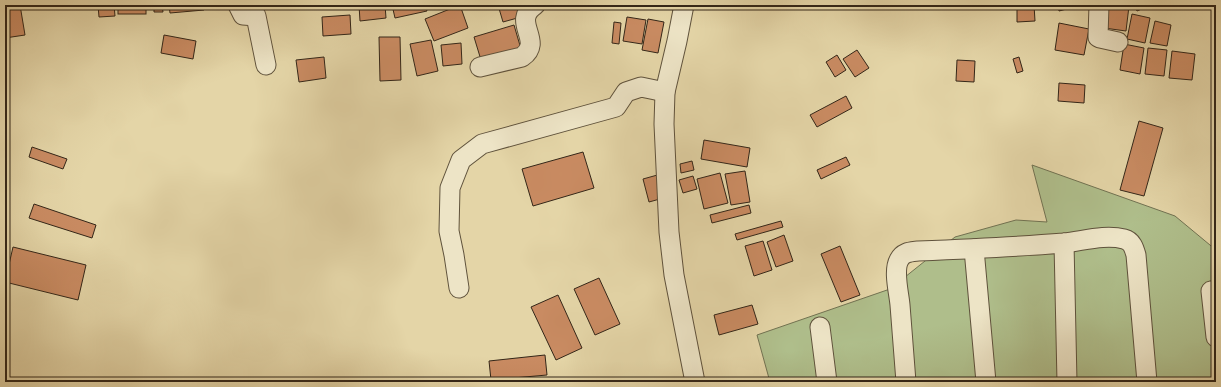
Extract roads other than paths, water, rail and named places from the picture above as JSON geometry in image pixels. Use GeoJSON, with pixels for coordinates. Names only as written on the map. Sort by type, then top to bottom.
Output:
{"type":"FeatureCollection","features":[{"type":"Feature","properties":{"kind":"street"},"geometry":{"type":"LineString","coordinates":[[238,5],[243,14],[256,16],[266,65]]}},
{"type":"Feature","properties":{"kind":"street"},"geometry":{"type":"LineString","coordinates":[[480,67],[522,57],[528,52],[530,48],[530,41],[525,19],[528,9],[535,5]]}},
{"type":"Feature","properties":{"kind":"street"},"geometry":{"type":"LineString","coordinates":[[684,5],[665,92],[664,124],[669,232],[674,275],[695,382]]}},
{"type":"Feature","properties":{"kind":"street"},"geometry":{"type":"LineString","coordinates":[[1098,5],[1098,37],[1118,42]]}},
{"type":"Feature","properties":{"kind":"street"},"geometry":{"type":"LineString","coordinates":[[459,288],[449,231],[450,188],[461,160],[482,144],[616,107],[626,92],[641,87],[665,92]]}},
{"type":"Feature","properties":{"kind":"street"},"geometry":{"type":"LineString","coordinates":[[906,382],[900,303],[897,284],[897,269],[900,258],[904,254],[913,251],[974,249],[1113,237],[1126,240],[1134,246],[1147,382]]}},
{"type":"Feature","properties":{"kind":"street"},"geometry":{"type":"LineString","coordinates":[[1064,242],[1067,382]]}},
{"type":"Feature","properties":{"kind":"street"},"geometry":{"type":"LineString","coordinates":[[974,249],[986,382]]}},
{"type":"Feature","properties":{"kind":"street"},"geometry":{"type":"LineString","coordinates":[[1211,291],[1216,337]]}},
{"type":"Feature","properties":{"kind":"street"},"geometry":{"type":"LineString","coordinates":[[820,327],[827,382]]}}]}
